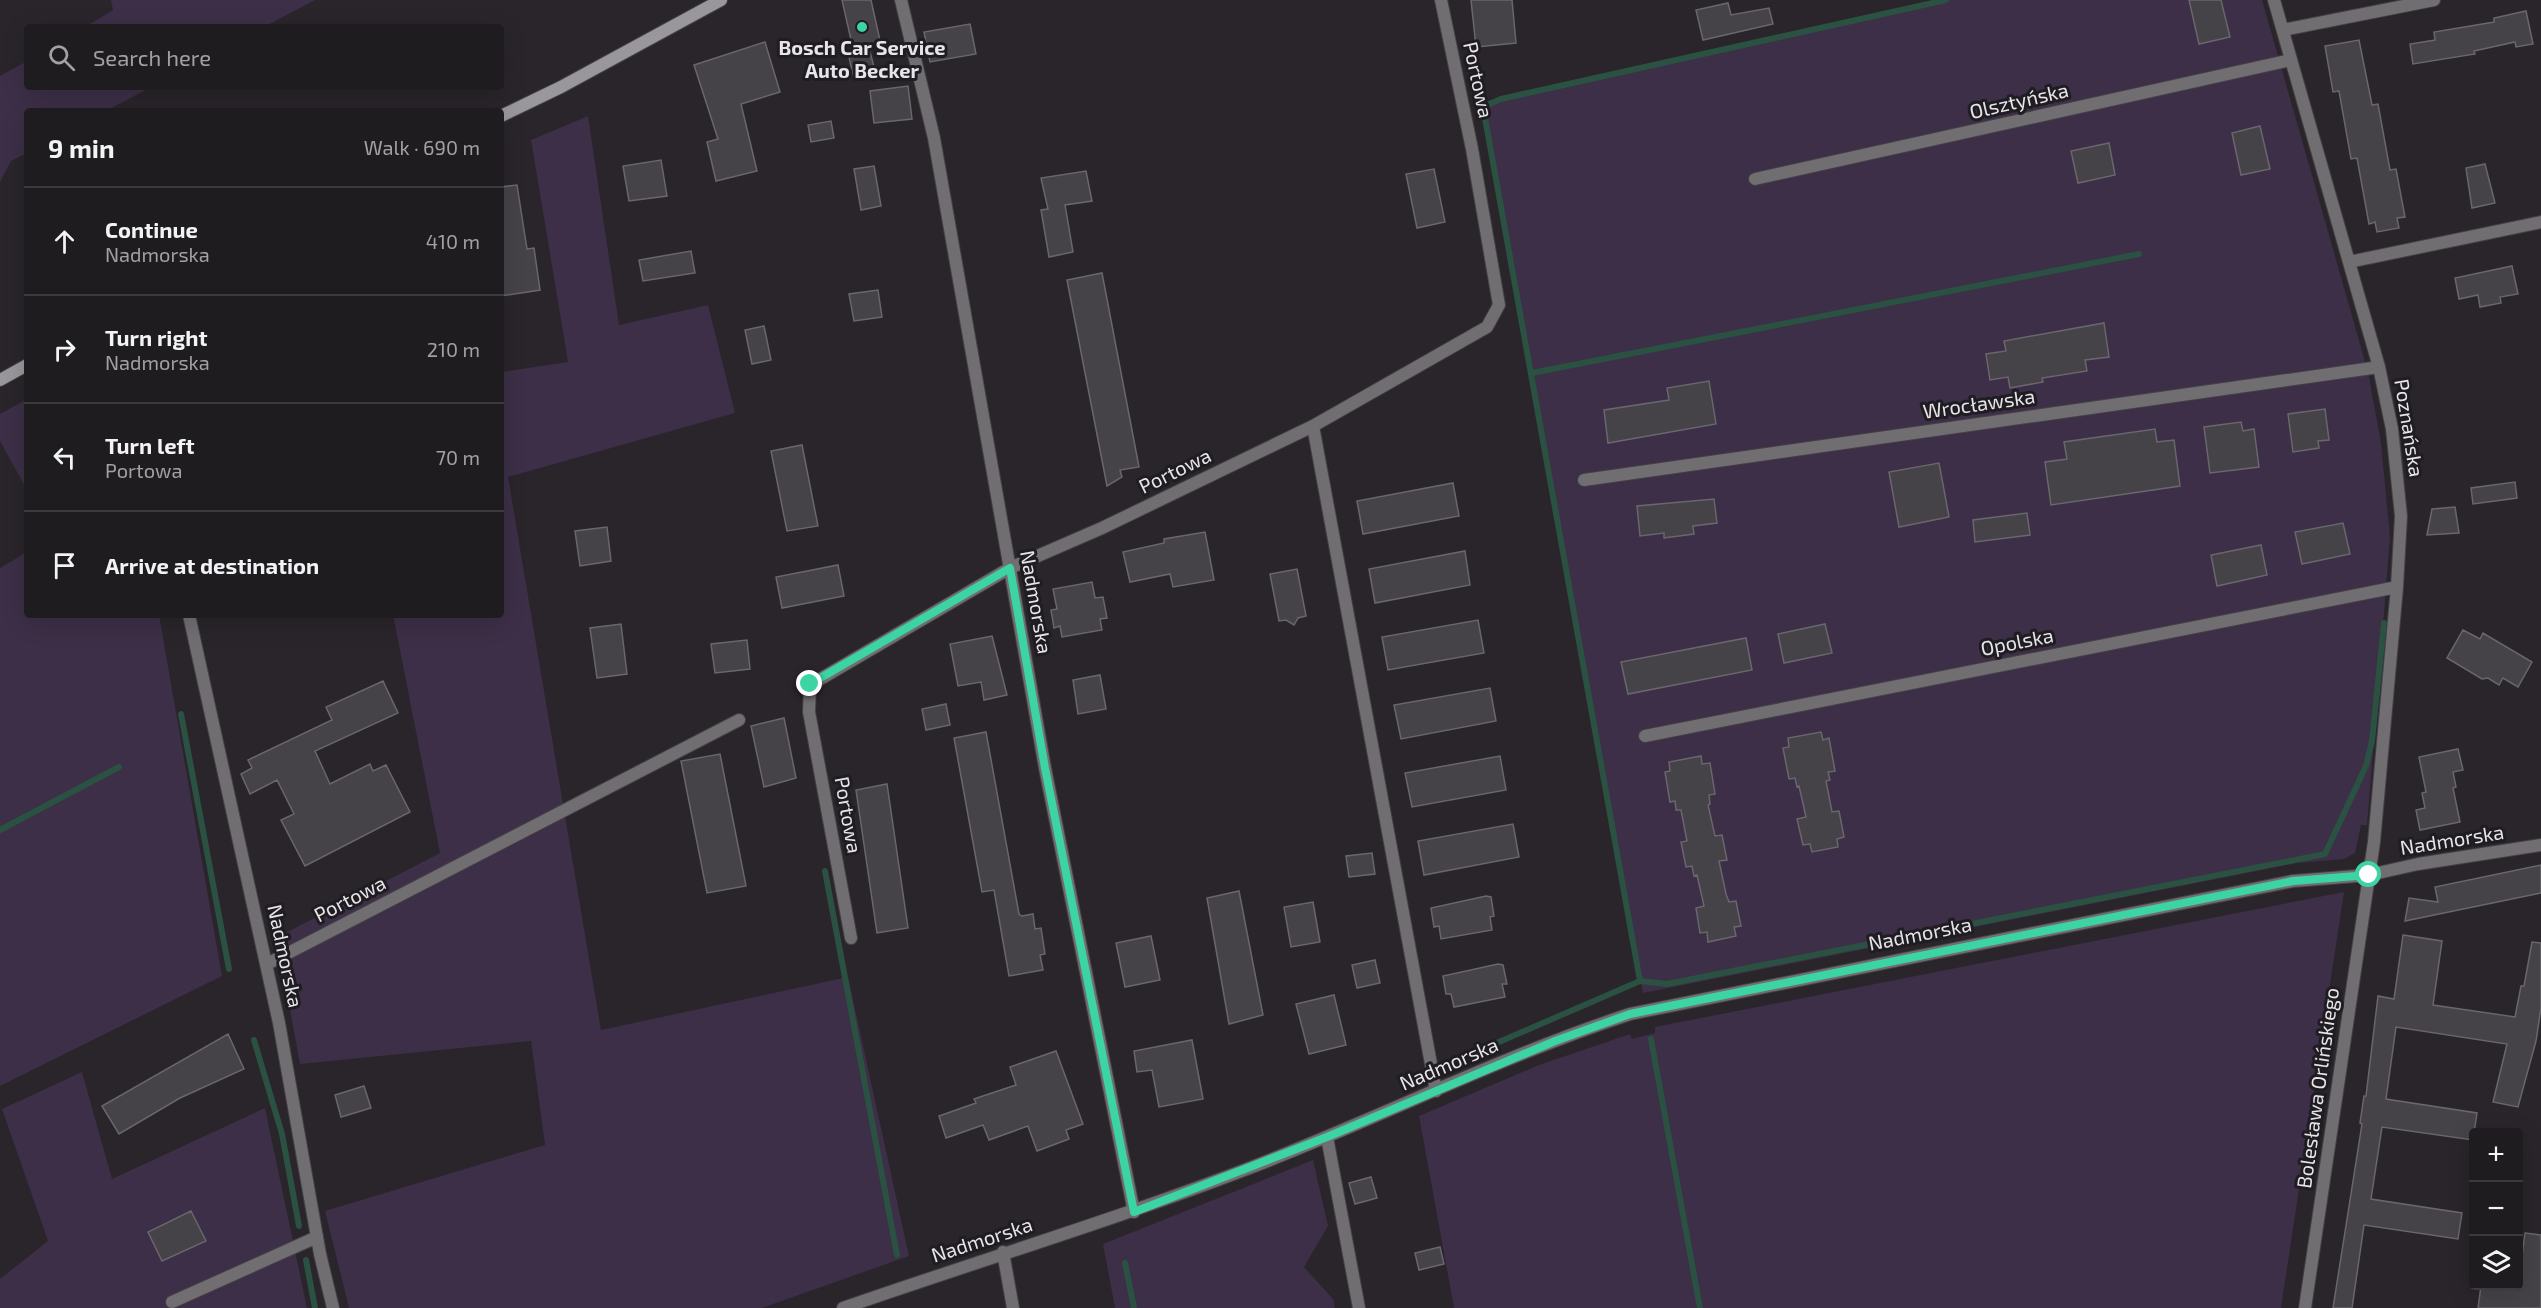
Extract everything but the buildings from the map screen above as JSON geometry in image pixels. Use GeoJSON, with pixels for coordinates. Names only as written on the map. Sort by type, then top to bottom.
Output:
{"type":"FeatureCollection","features":[{"type":"Feature","properties":{"kind":"main road"},"geometry":{"type":"LineString","coordinates":[[504,115],[561,87],[721,0]]}},
{"type":"Feature","properties":{"kind":"main road"},"geometry":{"type":"LineString","coordinates":[[0,380],[24,367]]}},
{"type":"Feature","properties":{"kind":"street","name":"Nadmorska"},"geometry":{"type":"LineString","coordinates":[[901,0],[934,138],[1045,768],[1134,1212]]}},
{"type":"Feature","properties":{"kind":"street","name":"Portowa"},"geometry":{"type":"LineString","coordinates":[[851,938],[809,712],[810,684],[1010,568],[1102,528],[1313,426],[1487,327],[1499,305],[1472,149],[1441,0]]}},
{"type":"Feature","properties":{"kind":"street","name":"Poznańska"},"geometry":{"type":"LineString","coordinates":[[2274,0],[2379,367],[2392,429],[2401,516],[2397,586],[2369,875]]}},
{"type":"Feature","properties":{"kind":"street"},"geometry":{"type":"LineString","coordinates":[[2283,30],[2434,0]]}},
{"type":"Feature","properties":{"kind":"street","name":"Olsztyńska"},"geometry":{"type":"LineString","coordinates":[[1755,179],[2291,60]]}},
{"type":"Feature","properties":{"kind":"street"},"geometry":{"type":"LineString","coordinates":[[2349,262],[2541,222]]}},
{"type":"Feature","properties":{"kind":"street","name":"Wrocławska"},"geometry":{"type":"LineString","coordinates":[[1584,480],[2379,367]]}},
{"type":"Feature","properties":{"kind":"street"},"geometry":{"type":"LineString","coordinates":[[1313,426],[1436,1091]]}},
{"type":"Feature","properties":{"kind":"street","name":"Opolska"},"geometry":{"type":"LineString","coordinates":[[1645,736],[2397,586]]}},
{"type":"Feature","properties":{"kind":"street","name":"Nadmorska"},"geometry":{"type":"LineString","coordinates":[[190,618],[267,964],[317,1237],[333,1308]]}},
{"type":"Feature","properties":{"kind":"street","name":"Portowa"},"geometry":{"type":"LineString","coordinates":[[267,964],[739,720]]}},
{"type":"Feature","properties":{"kind":"street","name":"Nadmorska"},"geometry":{"type":"LineString","coordinates":[[843,1308],[1003,1252],[1134,1212],[1327,1137],[1591,1026],[1630,1014],[1684,1001],[2293,881],[2369,875],[2541,845]]}},
{"type":"Feature","properties":{"kind":"street","name":"Bolesława Orlińskiego"},"geometry":{"type":"LineString","coordinates":[[2305,1308],[2369,875]]}},
{"type":"Feature","properties":{"kind":"street"},"geometry":{"type":"LineString","coordinates":[[1327,1137],[1359,1308]]}},
{"type":"Feature","properties":{"kind":"street"},"geometry":{"type":"LineString","coordinates":[[172,1302],[317,1237]]}},
{"type":"Feature","properties":{"kind":"street"},"geometry":{"type":"LineString","coordinates":[[1003,1252],[1012,1308]]}},
{"type":"Feature","properties":{"kind":"shaded area"},"geometry":{"type":"Polygon","coordinates":[[[111,0],[315,0],[270,24],[90,24],[113,10],[111,0]]]}},
{"type":"Feature","properties":{"kind":"shaded area"},"geometry":{"type":"Polygon","coordinates":[[[1946,0],[2262,0],[2368,372],[2381,443],[2390,537],[2367,825],[2361,825],[2355,853],[2344,859],[2297,863],[1643,993],[1485,118],[1487,105],[1501,98],[1946,0]]]}},
{"type":"Feature","properties":{"kind":"shaded area"},"geometry":{"type":"Polygon","coordinates":[[[24,63],[24,90],[145,90],[112,108],[24,108],[24,154],[11,161],[0,182],[0,76],[24,63]]]}},
{"type":"Feature","properties":{"kind":"shaded area"},"geometry":{"type":"Polygon","coordinates":[[[588,116],[619,325],[708,305],[735,413],[508,477],[601,1030],[848,977],[909,1256],[762,1308],[349,1308],[325,1211],[545,1145],[531,1041],[300,1064],[284,977],[272,940],[440,853],[394,618],[504,618],[504,372],[568,362],[531,140],[588,116]]]}},
{"type":"Feature","properties":{"kind":"shaded area"},"geometry":{"type":"Polygon","coordinates":[[[24,401],[24,485],[0,441],[0,414],[24,401]]]}},
{"type":"Feature","properties":{"kind":"shaded area"},"geometry":{"type":"Polygon","coordinates":[[[24,554],[24,618],[160,618],[222,976],[0,1086],[0,568],[24,554]]]}},
{"type":"Feature","properties":{"kind":"shaded area"},"geometry":{"type":"Polygon","coordinates":[[[2344,892],[2281,1308],[1454,1308],[1419,1116],[1539,1065],[1630,1034],[1632,1039],[1655,1033],[1655,1027],[2344,892]]]}},
{"type":"Feature","properties":{"kind":"shaded area"},"geometry":{"type":"Polygon","coordinates":[[[82,1072],[112,1179],[265,1108],[307,1308],[0,1308],[0,1279],[48,1241],[2,1109],[82,1072]]]}},
{"type":"Feature","properties":{"kind":"shaded area"},"geometry":{"type":"Polygon","coordinates":[[[1313,1160],[1328,1226],[1304,1267],[1333,1299],[1335,1308],[1115,1308],[1103,1244],[1313,1160]]]}},
{"type":"Feature","properties":{"kind":"waterway"},"geometry":{"type":"LineString","coordinates":[[1640,981],[1485,118],[1487,105],[1501,99],[1946,0]]}},
{"type":"Feature","properties":{"kind":"waterway"},"geometry":{"type":"LineString","coordinates":[[1532,373],[2139,254]]}},
{"type":"Feature","properties":{"kind":"waterway"},"geometry":{"type":"LineString","coordinates":[[1439,1068],[1640,981],[1667,984],[2325,854],[2366,766],[2372,741],[2384,623]]}},
{"type":"Feature","properties":{"kind":"waterway"},"geometry":{"type":"LineString","coordinates":[[181,714],[229,969]]}},
{"type":"Feature","properties":{"kind":"waterway"},"geometry":{"type":"LineString","coordinates":[[0,830],[119,767]]}},
{"type":"Feature","properties":{"kind":"waterway"},"geometry":{"type":"LineString","coordinates":[[825,871],[897,1255]]}},
{"type":"Feature","properties":{"kind":"waterway"},"geometry":{"type":"LineString","coordinates":[[1651,1039],[1700,1308]]}},
{"type":"Feature","properties":{"kind":"waterway"},"geometry":{"type":"LineString","coordinates":[[254,1040],[282,1134],[299,1226]]}},
{"type":"Feature","properties":{"kind":"waterway"},"geometry":{"type":"LineString","coordinates":[[306,1260],[315,1308]]}},
{"type":"Feature","properties":{"kind":"waterway"},"geometry":{"type":"LineString","coordinates":[[1125,1263],[1134,1308]]}},
{"type":"Feature","properties":{"kind":"place","name":"Bosch Car Service Auto Becker"},"geometry":{"type":"Point","coordinates":[862,27]}},
{"type":"Feature","properties":{"kind":"route"},"geometry":{"type":"LineString","coordinates":[[810,684],[1010,568],[1045,768],[1134,1212],[1327,1137],[1591,1026],[1630,1014],[1684,1001],[2293,881],[2319,877],[2369,875]]}}]}
